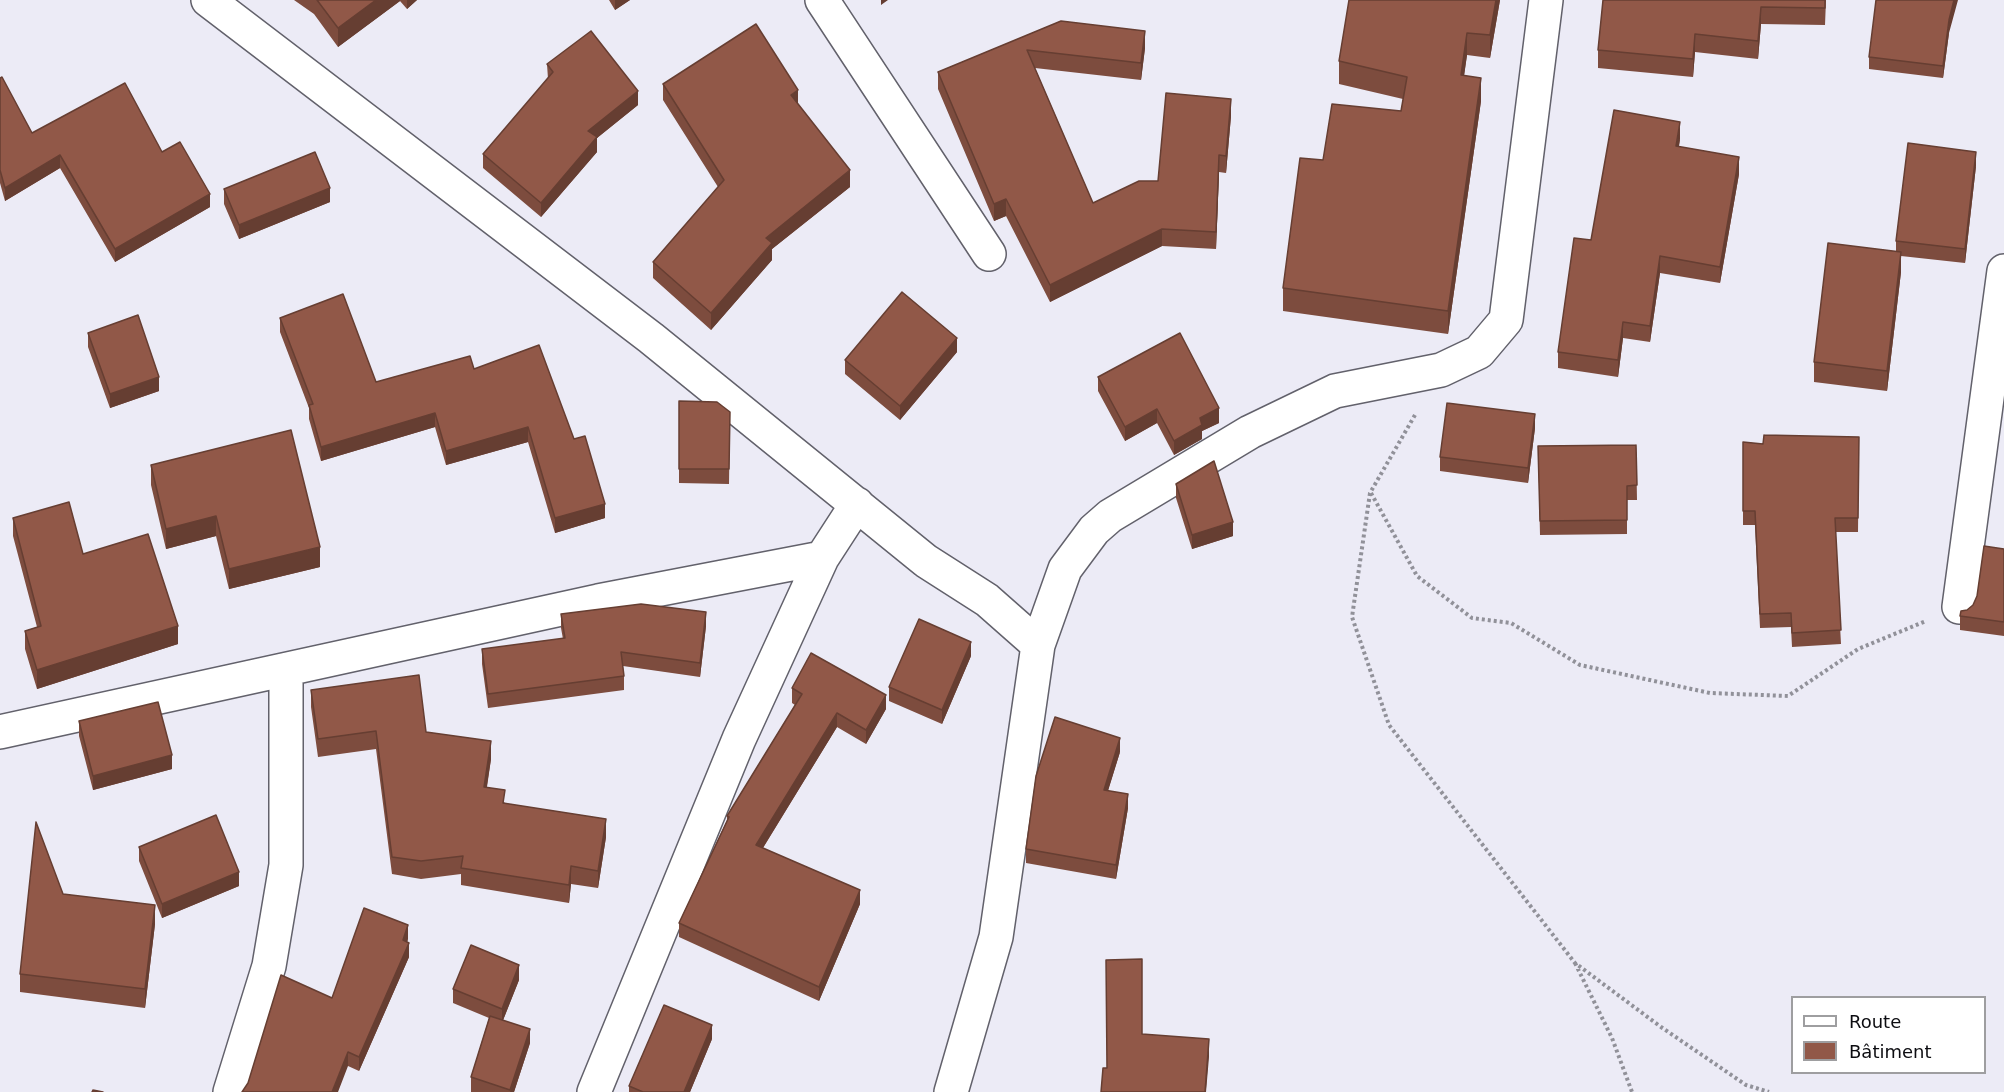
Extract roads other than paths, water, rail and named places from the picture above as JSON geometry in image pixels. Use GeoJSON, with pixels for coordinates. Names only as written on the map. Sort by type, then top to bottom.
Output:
{"type":"FeatureCollection","features":[{"type":"Feature","properties":{"kind":"street"},"geometry":{"type":"LineString","coordinates":[[208,0],[651,338],[926,561],[987,600],[1038,645]]}},
{"type":"Feature","properties":{"kind":"street"},"geometry":{"type":"LineString","coordinates":[[822,0],[989,254]]}},
{"type":"Feature","properties":{"kind":"street"},"geometry":{"type":"LineString","coordinates":[[951,1092],[996,937],[1038,645],[1065,569],[1094,530],[1110,516],[1250,432],[1335,391],[1441,370],[1479,352],[1506,320],[1546,0]]}},
{"type":"Feature","properties":{"kind":"street"},"geometry":{"type":"LineString","coordinates":[[1959,607],[2004,271]]}},
{"type":"Feature","properties":{"kind":"street"},"geometry":{"type":"LineString","coordinates":[[594,1092],[739,739],[822,558],[857,504]]}},
{"type":"Feature","properties":{"kind":"street"},"geometry":{"type":"LineString","coordinates":[[0,732],[597,601],[822,558]]}},
{"type":"Feature","properties":{"kind":"street"},"geometry":{"type":"LineString","coordinates":[[230,1092],[269,966],[286,865],[286,670]]}}]}
